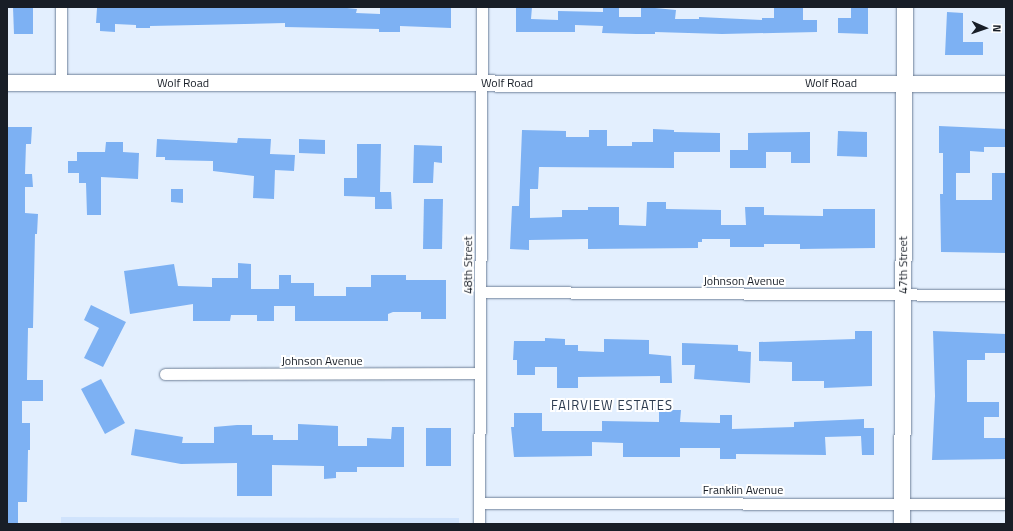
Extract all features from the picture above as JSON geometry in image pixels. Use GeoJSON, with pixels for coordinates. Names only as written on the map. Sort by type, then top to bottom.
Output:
{"type":"FeatureCollection","features":[{"type":"Feature","properties":{"kind":"main road","name":"47th Street"},"geometry":{"type":"LineString","coordinates":[[902,524],[905,7]]}},
{"type":"Feature","properties":{"kind":"main road","name":"Wolf Road"},"geometry":{"type":"LineString","coordinates":[[7,82],[1006,84]]}},
{"type":"Feature","properties":{"kind":"street"},"geometry":{"type":"LineString","coordinates":[[61,7],[61,83]]}},
{"type":"Feature","properties":{"kind":"street","name":"48th Street"},"geometry":{"type":"LineString","coordinates":[[479,524],[482,7]]}},
{"type":"Feature","properties":{"kind":"street","name":"Johnson Avenue"},"geometry":{"type":"LineString","coordinates":[[481,292],[1006,295]]}},
{"type":"Feature","properties":{"kind":"street","name":"Johnson Avenue"},"geometry":{"type":"LineString","coordinates":[[165,374],[480,373]]}},
{"type":"Feature","properties":{"kind":"street","name":"Franklin Avenue"},"geometry":{"type":"LineString","coordinates":[[480,503],[1006,504]]}},
{"type":"Feature","properties":{"kind":"shaded area"},"geometry":{"type":"Polygon","coordinates":[[[61,517],[459,518],[459,524],[61,524],[61,517]]]}},
{"type":"Feature","properties":{"kind":"building"},"geometry":{"type":"Polygon","coordinates":[[[13,7],[33,7],[33,34],[14,34],[13,7]]]}},
{"type":"Feature","properties":{"kind":"building"},"geometry":{"type":"Polygon","coordinates":[[[337,7],[357,9],[356,13],[380,14],[380,7],[451,7],[451,28],[400,26],[400,32],[379,32],[379,29],[285,27],[285,23],[150,26],[150,28],[136,28],[136,25],[115,24],[115,32],[100,31],[100,23],[96,23],[97,8],[337,7]]]}},
{"type":"Feature","properties":{"kind":"building"},"geometry":{"type":"Polygon","coordinates":[[[516,7],[532,7],[531,19],[558,20],[558,11],[603,12],[603,8],[619,8],[619,17],[641,17],[641,8],[655,8],[676,10],[675,19],[699,19],[699,17],[762,20],[762,18],[774,18],[774,7],[803,7],[803,20],[817,20],[817,32],[722,34],[655,32],[655,34],[636,34],[602,33],[603,26],[575,25],[575,32],[516,32],[516,7]]]}},
{"type":"Feature","properties":{"kind":"building"},"geometry":{"type":"Polygon","coordinates":[[[851,7],[868,7],[868,34],[838,33],[838,18],[851,18],[851,7]]]}},
{"type":"Feature","properties":{"kind":"building"},"geometry":{"type":"Polygon","coordinates":[[[947,12],[963,13],[963,42],[983,42],[983,55],[945,55],[947,12]]]}},
{"type":"Feature","properties":{"kind":"building"},"geometry":{"type":"Polygon","coordinates":[[[939,126],[1006,129],[1006,147],[984,147],[984,152],[970,151],[970,173],[956,173],[956,200],[992,200],[992,173],[1006,173],[1006,253],[941,252],[940,194],[943,194],[943,153],[939,153],[939,126]]]}},
{"type":"Feature","properties":{"kind":"building"},"geometry":{"type":"Polygon","coordinates":[[[7,127],[32,127],[31,144],[26,144],[25,174],[32,174],[33,187],[25,187],[25,213],[38,214],[37,234],[35,234],[33,328],[28,328],[27,380],[43,380],[43,401],[22,401],[22,423],[30,423],[30,450],[28,450],[27,502],[18,502],[18,524],[7,524],[7,127]]]}},
{"type":"Feature","properties":{"kind":"building"},"geometry":{"type":"Polygon","coordinates":[[[653,129],[674,130],[674,132],[720,133],[720,152],[674,152],[674,168],[539,167],[538,189],[530,189],[530,218],[562,217],[562,210],[588,210],[588,207],[619,207],[619,225],[646,226],[647,202],[666,202],[666,209],[721,210],[721,225],[746,225],[745,207],[764,207],[764,215],[823,216],[823,209],[875,209],[875,248],[800,249],[800,244],[764,244],[764,247],[730,247],[730,239],[702,239],[702,242],[698,242],[698,248],[588,249],[588,239],[529,240],[529,250],[510,249],[512,206],[519,206],[522,130],[566,131],[566,137],[589,137],[589,130],[607,130],[607,146],[632,146],[632,142],[653,142],[653,129]]]}},
{"type":"Feature","properties":{"kind":"building"},"geometry":{"type":"Polygon","coordinates":[[[838,131],[867,132],[867,157],[837,156],[838,131]]]}},
{"type":"Feature","properties":{"kind":"building"},"geometry":{"type":"Polygon","coordinates":[[[810,132],[810,163],[791,163],[791,152],[766,152],[766,168],[730,168],[730,150],[748,150],[748,133],[810,132]]]}},
{"type":"Feature","properties":{"kind":"building"},"geometry":{"type":"Polygon","coordinates":[[[238,138],[271,139],[270,154],[295,155],[294,171],[275,170],[274,199],[253,198],[254,176],[213,171],[213,161],[165,160],[165,157],[156,157],[157,139],[237,143],[238,138]]]}},
{"type":"Feature","properties":{"kind":"building"},"geometry":{"type":"Polygon","coordinates":[[[299,139],[325,140],[325,154],[299,153],[299,139]]]}},
{"type":"Feature","properties":{"kind":"building"},"geometry":{"type":"Polygon","coordinates":[[[106,142],[123,142],[123,152],[139,153],[138,179],[101,177],[101,215],[87,215],[86,183],[79,183],[79,173],[68,173],[68,161],[77,161],[77,152],[105,152],[106,142]]]}},
{"type":"Feature","properties":{"kind":"building"},"geometry":{"type":"Polygon","coordinates":[[[357,144],[381,144],[380,192],[391,192],[392,209],[375,209],[375,197],[344,196],[344,178],[357,178],[357,144]]]}},
{"type":"Feature","properties":{"kind":"building"},"geometry":{"type":"Polygon","coordinates":[[[414,145],[442,146],[442,163],[434,162],[433,183],[413,183],[414,145]]]}},
{"type":"Feature","properties":{"kind":"building"},"geometry":{"type":"Polygon","coordinates":[[[171,189],[183,189],[183,203],[171,202],[171,189]]]}},
{"type":"Feature","properties":{"kind":"building"},"geometry":{"type":"Polygon","coordinates":[[[424,199],[443,199],[442,249],[423,249],[424,199]]]}},
{"type":"Feature","properties":{"kind":"building"},"geometry":{"type":"Polygon","coordinates":[[[238,263],[251,264],[251,289],[279,289],[279,275],[291,275],[291,283],[314,283],[314,296],[346,296],[346,287],[371,287],[371,275],[406,275],[406,280],[446,280],[446,319],[421,319],[421,312],[393,312],[388,314],[388,321],[295,321],[295,306],[274,306],[274,321],[257,321],[257,315],[231,315],[230,321],[193,321],[193,304],[130,314],[124,271],[174,264],[178,286],[212,287],[212,278],[238,278],[238,263]]]}},
{"type":"Feature","properties":{"kind":"building"},"geometry":{"type":"Polygon","coordinates":[[[91,305],[126,322],[103,367],[84,358],[99,328],[84,320],[91,305]]]}},
{"type":"Feature","properties":{"kind":"building"},"geometry":{"type":"Polygon","coordinates":[[[855,331],[872,331],[872,386],[824,388],[824,381],[792,381],[792,362],[759,361],[759,342],[855,339],[855,331]]]}},
{"type":"Feature","properties":{"kind":"building"},"geometry":{"type":"Polygon","coordinates":[[[933,331],[1006,334],[1006,353],[985,353],[985,360],[967,360],[967,402],[999,402],[999,417],[984,417],[984,438],[1006,438],[1006,459],[932,460],[935,396],[933,331]]]}},
{"type":"Feature","properties":{"kind":"building"},"geometry":{"type":"Polygon","coordinates":[[[545,338],[565,339],[565,345],[578,345],[578,351],[604,352],[604,339],[649,340],[649,354],[671,356],[672,383],[660,383],[660,376],[578,377],[578,388],[557,388],[557,367],[535,367],[535,375],[517,375],[517,360],[513,360],[514,341],[545,341],[545,338]]]}},
{"type":"Feature","properties":{"kind":"building"},"geometry":{"type":"Polygon","coordinates":[[[682,343],[738,345],[738,351],[751,352],[750,383],[694,379],[695,365],[682,365],[682,343]]]}},
{"type":"Feature","properties":{"kind":"building"},"geometry":{"type":"Polygon","coordinates":[[[101,379],[125,423],[105,434],[81,389],[101,379]]]}},
{"type":"Feature","properties":{"kind":"building"},"geometry":{"type":"Polygon","coordinates":[[[659,410],[681,410],[680,422],[720,423],[720,415],[732,415],[732,429],[794,427],[794,422],[864,419],[864,428],[874,428],[874,455],[862,455],[861,436],[825,437],[826,455],[736,454],[736,459],[720,459],[720,448],[680,448],[680,457],[623,457],[623,443],[592,442],[592,456],[514,457],[511,427],[514,427],[514,413],[542,413],[542,431],[602,431],[602,421],[659,422],[659,410]]]}},
{"type":"Feature","properties":{"kind":"building"},"geometry":{"type":"Polygon","coordinates":[[[298,424],[338,426],[338,446],[367,446],[367,438],[391,439],[392,427],[404,427],[404,467],[357,467],[357,472],[336,472],[336,478],[324,479],[324,466],[272,465],[272,496],[237,496],[237,463],[181,464],[131,455],[135,429],[183,437],[182,443],[214,443],[214,427],[237,425],[252,425],[252,435],[273,435],[273,440],[298,440],[298,424]]]}},
{"type":"Feature","properties":{"kind":"building"},"geometry":{"type":"Polygon","coordinates":[[[426,428],[451,428],[451,466],[426,466],[426,428]]]}},
{"type":"Feature","properties":{"kind":"district","name":"FAIRVIEW ESTATES"},"geometry":{"type":"Point","coordinates":[612,405]}}]}
